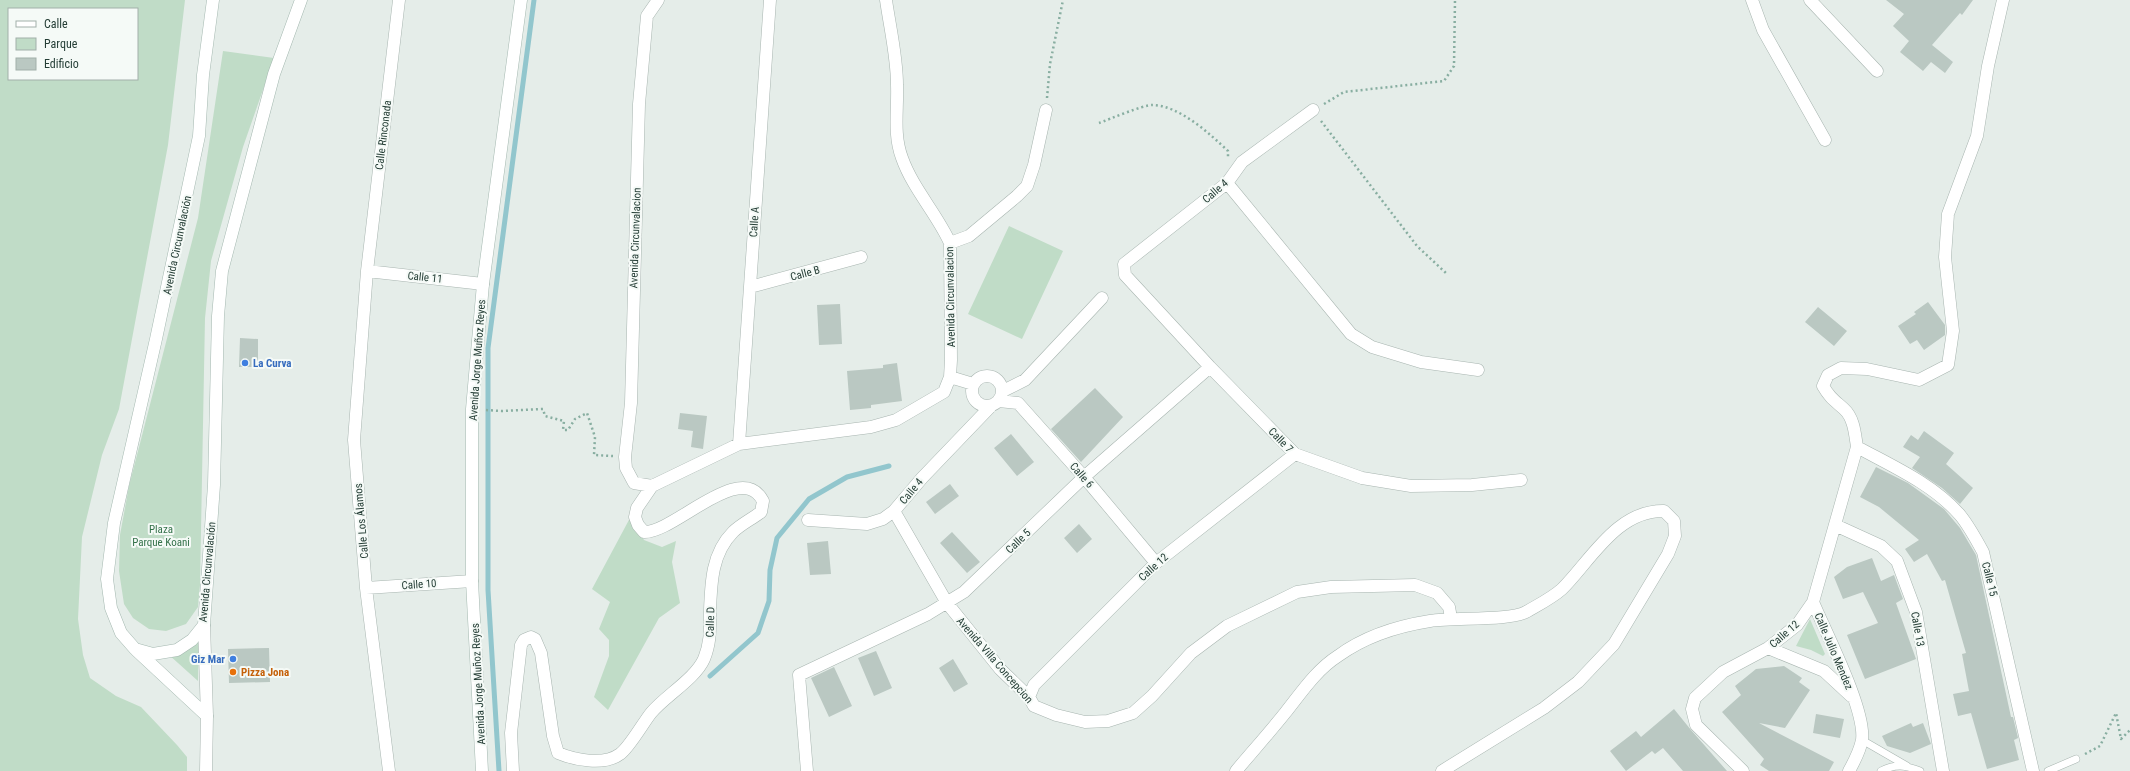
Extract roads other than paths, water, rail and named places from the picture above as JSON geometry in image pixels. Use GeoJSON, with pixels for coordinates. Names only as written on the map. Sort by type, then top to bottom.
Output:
{"type":"FeatureCollection","features":[{"type":"Feature","properties":{"kind":"street","name":"Avenida Circunvalación"},"geometry":{"type":"LineString","coordinates":[[213,0],[203,75],[200,136],[162,316],[114,523],[107,578],[111,608],[121,633],[135,649],[153,654],[177,650],[192,640],[204,624],[214,485],[218,316],[222,271],[274,74],[301,0]]}},
{"type":"Feature","properties":{"kind":"street","name":"Calle Rinconada"},"geometry":{"type":"LineString","coordinates":[[367,271],[399,0]]}},
{"type":"Feature","properties":{"kind":"street","name":"Avenida Jorge Muñoz Reyes"},"geometry":{"type":"LineString","coordinates":[[482,771],[472,581],[472,408],[483,284],[520,0]]}},
{"type":"Feature","properties":{"kind":"street","name":"Avenida Circunvalacion"},"geometry":{"type":"LineString","coordinates":[[652,486],[634,483],[626,468],[625,457],[630,403],[639,104],[647,16],[658,0]]}},
{"type":"Feature","properties":{"kind":"street","name":"Calle A"},"geometry":{"type":"LineString","coordinates":[[739,444],[770,0]]}},
{"type":"Feature","properties":{"kind":"street","name":"Avenida Circunvalacion"},"geometry":{"type":"LineString","coordinates":[[886,0],[897,85],[896,127],[901,158],[914,184],[943,228],[950,243],[950,378]]}},
{"type":"Feature","properties":{"kind":"street"},"geometry":{"type":"LineString","coordinates":[[1752,0],[1763,30],[1825,140]]}},
{"type":"Feature","properties":{"kind":"street"},"geometry":{"type":"LineString","coordinates":[[1810,0],[1877,71]]}},
{"type":"Feature","properties":{"kind":"street"},"geometry":{"type":"LineString","coordinates":[[1857,447],[1855,429],[1845,410],[1830,398],[1823,386],[1828,375],[1841,368],[1856,368],[1919,380],[1948,365],[1953,331],[1945,257],[1948,214],[1977,136],[1988,66],[2004,0]]}},
{"type":"Feature","properties":{"kind":"street"},"geometry":{"type":"LineString","coordinates":[[950,243],[968,236],[1027,186],[1034,165],[1046,110]]}},
{"type":"Feature","properties":{"kind":"street","name":"Calle 4"},"geometry":{"type":"LineString","coordinates":[[1125,275],[1124,264],[1227,184],[1242,162],[1313,110]]}},
{"type":"Feature","properties":{"kind":"street"},"geometry":{"type":"LineString","coordinates":[[1227,184],[1351,334],[1372,347],[1421,362],[1478,370]]}},
{"type":"Feature","properties":{"kind":"street","name":"Calle B"},"geometry":{"type":"LineString","coordinates":[[750,287],[861,257]]}},
{"type":"Feature","properties":{"kind":"street","name":"Calle 11"},"geometry":{"type":"LineString","coordinates":[[367,271],[483,284]]}},
{"type":"Feature","properties":{"kind":"street","name":"Calle Los Álamos"},"geometry":{"type":"LineString","coordinates":[[367,271],[354,440],[366,588],[389,771]]}},
{"type":"Feature","properties":{"kind":"street","name":"Calle 7"},"geometry":{"type":"LineString","coordinates":[[1125,275],[1210,367],[1295,454],[1362,478],[1411,486],[1472,485],[1521,480]]}},
{"type":"Feature","properties":{"kind":"street","name":"Calle 4"},"geometry":{"type":"LineString","coordinates":[[808,520],[867,524],[883,519],[894,511],[922,478],[998,399],[1025,380],[1102,298]]}},
{"type":"Feature","properties":{"kind":"street","name":"Calle 5"},"geometry":{"type":"LineString","coordinates":[[807,771],[799,675],[928,614],[964,592],[1084,477],[1210,367]]}},
{"type":"Feature","properties":{"kind":"street"},"geometry":{"type":"LineString","coordinates":[[988,375],[999,380],[998,399],[986,406],[977,402],[972,394],[973,384],[982,376],[988,375]]}},
{"type":"Feature","properties":{"kind":"street"},"geometry":{"type":"LineString","coordinates":[[739,444],[871,427],[896,420],[944,392],[950,378],[973,384]]}},
{"type":"Feature","properties":{"kind":"street","name":"Calle 6"},"geometry":{"type":"LineString","coordinates":[[998,399],[1018,403],[1084,477],[1156,563]]}},
{"type":"Feature","properties":{"kind":"street","name":"Calle D"},"geometry":{"type":"LineString","coordinates":[[513,771],[511,733],[520,652],[524,640],[531,637],[535,639],[541,653],[553,736],[558,753],[584,761],[602,760],[620,755],[653,712],[681,686],[703,661],[710,638],[711,584],[715,560],[722,544],[734,531],[760,512],[763,501],[759,493],[747,488],[734,490],[701,503],[663,528],[652,532],[644,532],[638,525],[635,517],[637,508],[652,486],[739,444]]}},
{"type":"Feature","properties":{"kind":"street","name":"Calle 12"},"geometry":{"type":"LineString","coordinates":[[1743,771],[1696,726],[1692,709],[1695,698],[1723,672],[1768,648],[1797,625],[1813,602],[1857,447]]}},
{"type":"Feature","properties":{"kind":"street","name":"Calle 15"},"geometry":{"type":"LineString","coordinates":[[1857,447],[1924,484],[1959,514],[1971,530],[1983,552],[2033,771]]}},
{"type":"Feature","properties":{"kind":"street","name":"Calle 12"},"geometry":{"type":"LineString","coordinates":[[1029,697],[1038,680],[1156,563],[1295,454]]}},
{"type":"Feature","properties":{"kind":"street","name":"Avenida Villa Concepcion"},"geometry":{"type":"LineString","coordinates":[[894,511],[947,603],[1000,669],[1029,697],[1034,706],[1056,715],[1085,722],[1108,721],[1133,713],[1152,696],[1191,654],[1227,626],[1297,592],[1331,587],[1415,585],[1437,593],[1449,607],[1451,618]]}},
{"type":"Feature","properties":{"kind":"street"},"geometry":{"type":"LineString","coordinates":[[1236,771],[1312,679],[1337,656],[1366,639],[1429,621],[1451,618],[1506,616],[1524,613],[1561,589],[1613,532],[1632,519],[1650,511],[1664,511],[1674,521],[1675,536],[1668,554],[1614,644],[1578,682],[1544,708],[1442,771]]}},
{"type":"Feature","properties":{"kind":"street","name":"Calle 13"},"geometry":{"type":"LineString","coordinates":[[1835,525],[1881,546],[1897,562],[1916,612],[1943,771]]}},
{"type":"Feature","properties":{"kind":"street","name":"Calle 10"},"geometry":{"type":"LineString","coordinates":[[366,588],[472,581]]}},
{"type":"Feature","properties":{"kind":"street","name":"Calle Julio Mendez"},"geometry":{"type":"LineString","coordinates":[[1813,602],[1855,700],[1862,726],[1862,740],[1849,771]]}},
{"type":"Feature","properties":{"kind":"street"},"geometry":{"type":"LineString","coordinates":[[204,624],[207,716],[206,771]]}},
{"type":"Feature","properties":{"kind":"street","name":"Calle Julio Mendez"},"geometry":{"type":"LineString","coordinates":[[1768,648],[1824,671],[1855,700]]}},
{"type":"Feature","properties":{"kind":"street"},"geometry":{"type":"LineString","coordinates":[[135,649],[207,716]]}},
{"type":"Feature","properties":{"kind":"lane"},"geometry":{"type":"LineString","coordinates":[[1862,740],[1907,766],[1920,771]]}},
{"type":"Feature","properties":{"kind":"lane"},"geometry":{"type":"LineString","coordinates":[[2048,771],[2076,759]]}},
{"type":"Feature","properties":{"kind":"lane"},"geometry":{"type":"LineString","coordinates":[[1882,771],[1891,766],[1907,766]]}},
{"type":"Feature","properties":{"kind":"waterway"},"geometry":{"type":"LineString","coordinates":[[499,771],[488,590],[488,348],[534,0]]}},
{"type":"Feature","properties":{"kind":"waterway"},"geometry":{"type":"LineString","coordinates":[[710,676],[758,633],[769,601],[770,570],[777,538],[809,499],[847,477],[889,466]]}},
{"type":"Feature","properties":{"kind":"place","name":"La Curva"},"geometry":{"type":"Point","coordinates":[245,363]}},
{"type":"Feature","properties":{"kind":"place","name":"Giz Mar"},"geometry":{"type":"Point","coordinates":[233,659]}},
{"type":"Feature","properties":{"kind":"place","name":"Pizza Jona"},"geometry":{"type":"Point","coordinates":[233,672]}},
{"type":"Feature","properties":{"kind":"park label","name":"Plaza Parque Koani"},"geometry":{"type":"Point","coordinates":[161,535]}}]}
